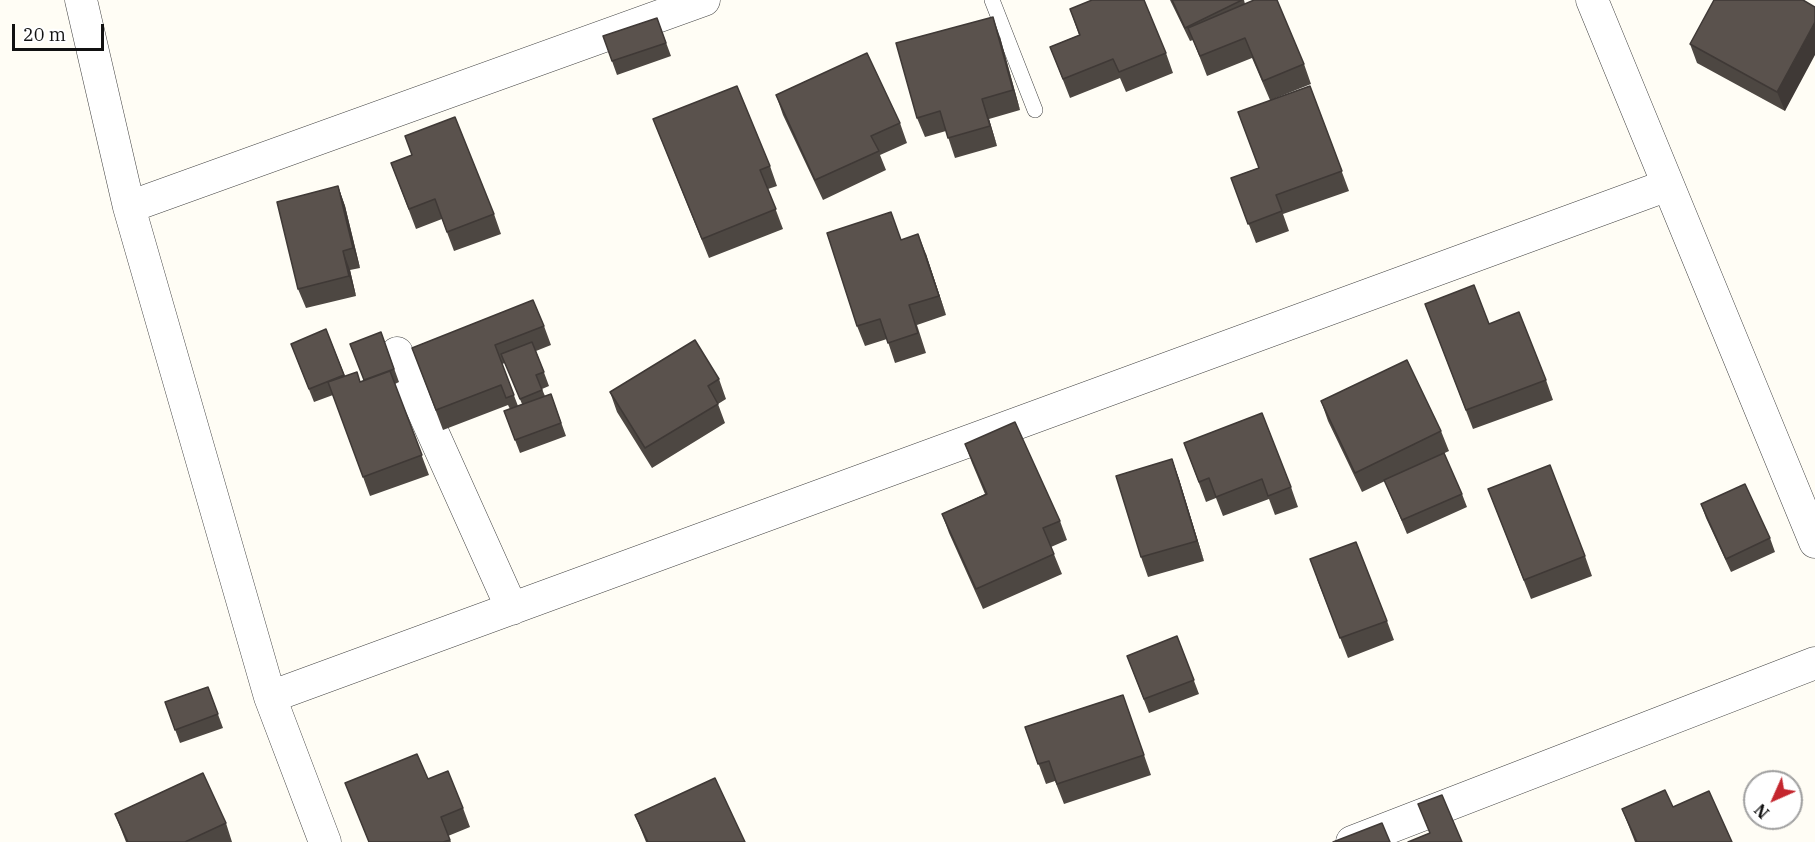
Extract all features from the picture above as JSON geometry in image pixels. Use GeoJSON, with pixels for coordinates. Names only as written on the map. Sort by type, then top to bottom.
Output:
{"type":"FeatureCollection","features":[{"type":"Feature","properties":{"kind":"street"},"geometry":{"type":"LineString","coordinates":[[81,0],[129,207],[270,698],[325,842]]}},
{"type":"Feature","properties":{"kind":"street"},"geometry":{"type":"LineString","coordinates":[[129,207],[704,0]]}},
{"type":"Feature","properties":{"kind":"street"},"geometry":{"type":"LineString","coordinates":[[1592,0],[1815,542]]}},
{"type":"Feature","properties":{"kind":"street"},"geometry":{"type":"LineString","coordinates":[[270,698],[1668,185]]}},
{"type":"Feature","properties":{"kind":"street"},"geometry":{"type":"LineString","coordinates":[[397,353],[512,609]]}},
{"type":"Feature","properties":{"kind":"street"},"geometry":{"type":"LineString","coordinates":[[1352,842],[1815,663]]}},
{"type":"Feature","properties":{"kind":"lane"},"geometry":{"type":"LineString","coordinates":[[992,0],[1035,110]]}},
{"type":"Feature","properties":{"kind":"building"},"geometry":{"type":"Polygon","coordinates":[[[1092,0],[1144,0],[1166,53],[1119,72],[1113,59],[1063,79],[1050,47],[1080,35],[1070,9],[1092,0]]]}},
{"type":"Feature","properties":{"kind":"building"},"geometry":{"type":"Polygon","coordinates":[[[1172,0],[1242,0],[1185,28],[1172,0]]]}},
{"type":"Feature","properties":{"kind":"building"},"geometry":{"type":"Polygon","coordinates":[[[1254,0],[1277,0],[1304,64],[1263,81],[1245,38],[1200,56],[1188,28],[1254,0]]]}},
{"type":"Feature","properties":{"kind":"building"},"geometry":{"type":"Polygon","coordinates":[[[1714,0],[1803,0],[1815,7],[1815,22],[1777,92],[1690,44],[1714,0]]]}},
{"type":"Feature","properties":{"kind":"building"},"geometry":{"type":"Polygon","coordinates":[[[993,17],[1013,90],[982,99],[990,126],[948,138],[940,111],[917,118],[896,43],[993,17]]]}},
{"type":"Feature","properties":{"kind":"building"},"geometry":{"type":"Polygon","coordinates":[[[657,18],[666,43],[612,61],[603,36],[657,18]]]}},
{"type":"Feature","properties":{"kind":"building"},"geometry":{"type":"Polygon","coordinates":[[[867,53],[900,123],[871,136],[879,151],[815,180],[776,95],[867,53]]]}},
{"type":"Feature","properties":{"kind":"building"},"geometry":{"type":"Polygon","coordinates":[[[737,86],[770,166],[760,170],[776,209],[702,239],[653,119],[737,86]]]}},
{"type":"Feature","properties":{"kind":"building"},"geometry":{"type":"Polygon","coordinates":[[[1310,86],[1342,171],[1276,195],[1282,211],[1248,224],[1231,178],[1259,168],[1238,112],[1310,86]]]}},
{"type":"Feature","properties":{"kind":"building"},"geometry":{"type":"Polygon","coordinates":[[[455,117],[494,214],[447,232],[435,199],[409,209],[391,163],[412,155],[405,136],[455,117]]]}},
{"type":"Feature","properties":{"kind":"building"},"geometry":{"type":"Polygon","coordinates":[[[338,186],[353,248],[343,251],[349,276],[298,289],[277,202],[338,186]]]}},
{"type":"Feature","properties":{"kind":"building"},"geometry":{"type":"Polygon","coordinates":[[[891,212],[901,240],[918,234],[939,296],[909,305],[918,333],[888,343],[880,319],[857,326],[827,233],[891,212]]]}},
{"type":"Feature","properties":{"kind":"building"},"geometry":{"type":"Polygon","coordinates":[[[1474,285],[1489,324],[1519,312],[1546,380],[1466,410],[1425,304],[1474,285]]]}},
{"type":"Feature","properties":{"kind":"building"},"geometry":{"type":"Polygon","coordinates":[[[533,300],[544,326],[495,345],[514,395],[506,398],[501,385],[436,410],[412,348],[533,300]]]}},
{"type":"Feature","properties":{"kind":"building"},"geometry":{"type":"Polygon","coordinates":[[[326,329],[344,375],[309,389],[291,344],[326,329]]]}},
{"type":"Feature","properties":{"kind":"building"},"geometry":{"type":"Polygon","coordinates":[[[381,332],[394,369],[364,380],[350,344],[381,332]]]}},
{"type":"Feature","properties":{"kind":"building"},"geometry":{"type":"Polygon","coordinates":[[[695,340],[719,379],[708,386],[718,404],[645,448],[610,392],[695,340]]]}},
{"type":"Feature","properties":{"kind":"building"},"geometry":{"type":"Polygon","coordinates":[[[532,342],[544,372],[536,375],[542,390],[520,399],[501,354],[532,342]]]}},
{"type":"Feature","properties":{"kind":"building"},"geometry":{"type":"Polygon","coordinates":[[[1407,360],[1441,431],[1355,473],[1321,401],[1407,360]]]}},
{"type":"Feature","properties":{"kind":"building"},"geometry":{"type":"Polygon","coordinates":[[[390,371],[422,455],[363,477],[328,382],[357,372],[360,382],[390,371]]]}},
{"type":"Feature","properties":{"kind":"building"},"geometry":{"type":"Polygon","coordinates":[[[551,394],[561,423],[515,440],[504,411],[551,394]]]}},
{"type":"Feature","properties":{"kind":"building"},"geometry":{"type":"Polygon","coordinates":[[[1262,413],[1291,487],[1268,496],[1262,479],[1216,497],[1209,478],[1199,482],[1184,443],[1262,413]]]}},
{"type":"Feature","properties":{"kind":"building"},"geometry":{"type":"Polygon","coordinates":[[[1015,422],[1060,521],[1043,528],[1054,554],[976,589],[942,514],[987,494],[965,444],[1015,422]]]}},
{"type":"Feature","properties":{"kind":"building"},"geometry":{"type":"Polygon","coordinates":[[[1444,453],[1462,494],[1402,520],[1384,480],[1444,453]]]}},
{"type":"Feature","properties":{"kind":"building"},"geometry":{"type":"Polygon","coordinates":[[[1172,459],[1197,541],[1141,557],[1116,476],[1172,459]]]}},
{"type":"Feature","properties":{"kind":"building"},"geometry":{"type":"Polygon","coordinates":[[[1550,465],[1585,556],[1524,580],[1488,489],[1550,465]]]}},
{"type":"Feature","properties":{"kind":"building"},"geometry":{"type":"Polygon","coordinates":[[[1745,484],[1770,538],[1726,559],[1701,504],[1745,484]]]}},
{"type":"Feature","properties":{"kind":"building"},"geometry":{"type":"Polygon","coordinates":[[[1356,542],[1387,621],[1340,638],[1310,559],[1356,542]]]}},
{"type":"Feature","properties":{"kind":"building"},"geometry":{"type":"Polygon","coordinates":[[[1177,636],[1194,680],[1144,699],[1127,656],[1177,636]]]}},
{"type":"Feature","properties":{"kind":"building"},"geometry":{"type":"Polygon","coordinates":[[[208,687],[218,714],[175,730],[165,702],[208,687]]]}},
{"type":"Feature","properties":{"kind":"building"},"geometry":{"type":"Polygon","coordinates":[[[1123,695],[1144,755],[1057,784],[1049,761],[1038,764],[1025,727],[1123,695]]]}},
{"type":"Feature","properties":{"kind":"building"},"geometry":{"type":"Polygon","coordinates":[[[417,754],[428,779],[448,771],[463,808],[441,817],[450,840],[443,842],[369,842],[345,783],[417,754]]]}},
{"type":"Feature","properties":{"kind":"building"},"geometry":{"type":"Polygon","coordinates":[[[203,773],[226,823],[185,842],[128,842],[115,814],[203,773]]]}},
{"type":"Feature","properties":{"kind":"building"},"geometry":{"type":"Polygon","coordinates":[[[715,778],[745,842],[648,842],[635,815],[715,778]]]}},
{"type":"Feature","properties":{"kind":"building"},"geometry":{"type":"Polygon","coordinates":[[[1665,790],[1673,807],[1709,791],[1732,842],[1637,842],[1622,809],[1665,790]]]}},
{"type":"Feature","properties":{"kind":"building"},"geometry":{"type":"Polygon","coordinates":[[[1442,795],[1462,842],[1408,842],[1430,833],[1418,804],[1442,795]]]}},
{"type":"Feature","properties":{"kind":"building"},"geometry":{"type":"Polygon","coordinates":[[[1382,823],[1390,842],[1333,842],[1382,823]]]}}]}
